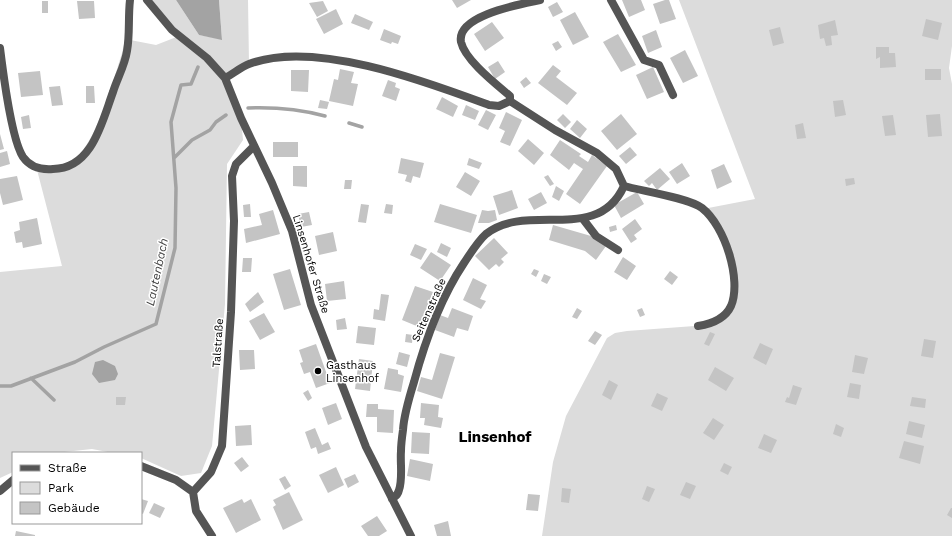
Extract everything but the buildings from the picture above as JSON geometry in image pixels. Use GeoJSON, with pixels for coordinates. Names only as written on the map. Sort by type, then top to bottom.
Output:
{"type":"FeatureCollection","features":[{"type":"Feature","properties":{"kind":"street"},"geometry":{"type":"LineString","coordinates":[[0,48],[19,148],[24,158],[33,166],[43,170],[68,167],[77,163],[87,152],[94,142],[103,118],[127,52],[130,0]]}},
{"type":"Feature","properties":{"kind":"street","name":"Linsenhofer Straße"},"geometry":{"type":"LineString","coordinates":[[147,0],[172,30],[207,58],[225,78],[292,231],[311,305],[366,447],[411,536]]}},
{"type":"Feature","properties":{"kind":"street"},"geometry":{"type":"LineString","coordinates":[[540,0],[508,7],[484,16],[467,25],[461,36],[461,42],[480,70],[510,96],[510,101],[555,130],[597,153],[616,169],[624,186],[684,200],[698,205],[715,222],[723,237],[731,260],[734,296],[730,308],[721,318],[708,325],[698,326]]}},
{"type":"Feature","properties":{"kind":"street"},"geometry":{"type":"LineString","coordinates":[[610,0],[644,60],[659,65],[674,95]]}},
{"type":"Feature","properties":{"kind":"street"},"geometry":{"type":"LineString","coordinates":[[225,78],[249,64],[270,59],[304,56],[323,57],[422,80],[489,105],[499,106],[510,101]]}},
{"type":"Feature","properties":{"kind":"street","name":"Talstraße"},"geometry":{"type":"LineString","coordinates":[[193,492],[211,472],[222,446],[231,312],[234,221],[232,176],[236,164],[254,146]]}},
{"type":"Feature","properties":{"kind":"street","name":"Seitenstraße"},"geometry":{"type":"LineString","coordinates":[[392,499],[397,495],[400,488],[400,449],[403,426],[424,345],[444,299],[464,263],[486,234],[506,224],[531,219],[558,221],[583,219],[603,210],[619,197],[624,186]]}},
{"type":"Feature","properties":{"kind":"street"},"geometry":{"type":"LineString","coordinates":[[583,219],[596,236],[618,250]]}},
{"type":"Feature","properties":{"kind":"street"},"geometry":{"type":"LineString","coordinates":[[142,466],[176,480],[193,492],[196,511],[212,536]]}},
{"type":"Feature","properties":{"kind":"street"},"geometry":{"type":"LineString","coordinates":[[0,491],[12,481]]}},
{"type":"Feature","properties":{"kind":"green space"},"geometry":{"type":"Polygon","coordinates":[[[147,0],[176,0],[199,35],[222,39],[219,0],[248,0],[249,64],[225,78],[241,118],[243,140],[227,164],[225,304],[212,446],[201,473],[181,476],[142,458],[142,452],[108,452],[92,449],[64,452],[12,452],[12,472],[0,478],[0,272],[62,266],[36,166],[67,164],[76,158],[85,147],[94,132],[108,97],[125,39],[156,45],[179,36],[147,0]]]}},
{"type":"Feature","properties":{"kind":"green space"},"geometry":{"type":"Polygon","coordinates":[[[679,0],[952,0],[952,46],[949,68],[952,84],[952,536],[542,536],[553,462],[566,416],[607,338],[615,333],[627,331],[708,325],[730,308],[734,283],[723,237],[703,209],[755,199],[679,0]]]}},
{"type":"Feature","properties":{"kind":"shaded area"},"geometry":{"type":"Polygon","coordinates":[[[176,0],[219,0],[222,40],[199,35],[176,0]]]}},
{"type":"Feature","properties":{"kind":"shaded area"},"geometry":{"type":"Polygon","coordinates":[[[103,360],[115,366],[118,374],[115,380],[99,383],[92,374],[95,362],[103,360]]]}},
{"type":"Feature","properties":{"kind":"waterway","name":"Lautenbach"},"geometry":{"type":"LineString","coordinates":[[0,386],[11,386],[75,362],[104,347],[156,324],[175,248],[176,188],[171,122],[181,85],[191,84],[198,67]]}},
{"type":"Feature","properties":{"kind":"waterway"},"geometry":{"type":"LineString","coordinates":[[248,108],[287,109],[325,116]]}},
{"type":"Feature","properties":{"kind":"waterway"},"geometry":{"type":"LineString","coordinates":[[174,158],[192,140],[210,130],[216,122],[226,115]]}},
{"type":"Feature","properties":{"kind":"waterway"},"geometry":{"type":"LineString","coordinates":[[349,123],[362,127]]}},
{"type":"Feature","properties":{"kind":"waterway"},"geometry":{"type":"LineString","coordinates":[[31,378],[54,400]]}},
{"type":"Feature","properties":{"kind":"place","name":"Gasthaus Linsenhof"},"geometry":{"type":"Point","coordinates":[318,371]}},
{"type":"Feature","properties":{"kind":"district","name":"Linsenhof"},"geometry":{"type":"Point","coordinates":[495,437]}}]}
